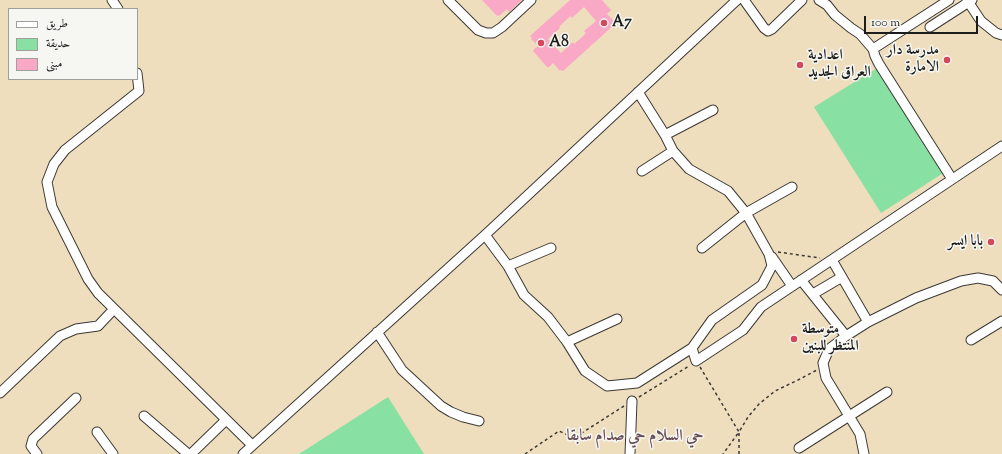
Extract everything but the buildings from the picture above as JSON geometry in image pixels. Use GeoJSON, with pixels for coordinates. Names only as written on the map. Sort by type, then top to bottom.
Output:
{"type":"FeatureCollection","features":[{"type":"Feature","properties":{"kind":"street"},"geometry":{"type":"LineString","coordinates":[[448,0],[478,30],[486,33],[493,33],[502,27],[531,0]]}},
{"type":"Feature","properties":{"kind":"street"},"geometry":{"type":"LineString","coordinates":[[243,454],[485,235],[737,0]]}},
{"type":"Feature","properties":{"kind":"street"},"geometry":{"type":"LineString","coordinates":[[744,0],[764,28],[768,31],[772,29],[802,0]]}},
{"type":"Feature","properties":{"kind":"street"},"geometry":{"type":"LineString","coordinates":[[819,0],[827,5],[835,15],[860,34],[873,49],[879,64],[952,179]]}},
{"type":"Feature","properties":{"kind":"street"},"geometry":{"type":"LineString","coordinates":[[873,49],[950,0]]}},
{"type":"Feature","properties":{"kind":"street"},"geometry":{"type":"LineString","coordinates":[[930,27],[969,1],[981,21],[996,33],[1002,35]]}},
{"type":"Feature","properties":{"kind":"street"},"geometry":{"type":"LineString","coordinates":[[138,80],[139,91],[65,150],[54,164],[48,182],[52,207],[88,279],[98,293],[252,445]]}},
{"type":"Feature","properties":{"kind":"street"},"geometry":{"type":"LineString","coordinates":[[485,235],[508,266],[524,294],[548,317],[567,342],[585,371],[607,386],[637,383],[692,348],[712,320],[762,285],[772,266],[769,254],[746,213],[728,191],[689,169],[673,151],[638,92]]}},
{"type":"Feature","properties":{"kind":"street"},"geometry":{"type":"LineString","coordinates":[[664,134],[713,110]]}},
{"type":"Feature","properties":{"kind":"street"},"geometry":{"type":"LineString","coordinates":[[692,348],[696,361],[743,330],[761,307],[1002,146]]}},
{"type":"Feature","properties":{"kind":"street"},"geometry":{"type":"LineString","coordinates":[[642,170],[673,151]]}},
{"type":"Feature","properties":{"kind":"street"},"geometry":{"type":"LineString","coordinates":[[702,248],[746,213],[792,188]]}},
{"type":"Feature","properties":{"kind":"street"},"geometry":{"type":"LineString","coordinates":[[508,266],[551,248]]}},
{"type":"Feature","properties":{"kind":"street"},"geometry":{"type":"LineString","coordinates":[[767,251],[792,286]]}},
{"type":"Feature","properties":{"kind":"street"},"geometry":{"type":"LineString","coordinates":[[832,260],[868,322]]}},
{"type":"Feature","properties":{"kind":"street"},"geometry":{"type":"LineString","coordinates":[[813,294],[842,277]]}},
{"type":"Feature","properties":{"kind":"street"},"geometry":{"type":"LineString","coordinates":[[864,454],[860,434],[826,378],[823,363],[829,349],[868,322],[916,298],[961,281],[978,278],[993,281],[1002,290]]}},
{"type":"Feature","properties":{"kind":"street"},"geometry":{"type":"LineString","coordinates":[[801,280],[846,336]]}},
{"type":"Feature","properties":{"kind":"street"},"geometry":{"type":"LineString","coordinates":[[0,393],[60,336],[76,329],[98,326],[114,309]]}},
{"type":"Feature","properties":{"kind":"street"},"geometry":{"type":"LineString","coordinates":[[567,342],[617,319]]}},
{"type":"Feature","properties":{"kind":"street"},"geometry":{"type":"LineString","coordinates":[[971,340],[1002,320]]}},
{"type":"Feature","properties":{"kind":"street"},"geometry":{"type":"LineString","coordinates":[[378,332],[402,370],[441,406],[462,417],[479,421]]}},
{"type":"Feature","properties":{"kind":"street"},"geometry":{"type":"LineString","coordinates":[[799,448],[887,392]]}},
{"type":"Feature","properties":{"kind":"street"},"geometry":{"type":"LineString","coordinates":[[37,454],[31,446],[33,439],[76,398]]}},
{"type":"Feature","properties":{"kind":"street"},"geometry":{"type":"LineString","coordinates":[[630,454],[632,401]]}},
{"type":"Feature","properties":{"kind":"street"},"geometry":{"type":"LineString","coordinates":[[144,416],[189,454],[226,420]]}},
{"type":"Feature","properties":{"kind":"street"},"geometry":{"type":"LineString","coordinates":[[97,432],[113,454]]}},
{"type":"Feature","properties":{"kind":"path"},"geometry":{"type":"LineString","coordinates":[[767,251],[832,260]]}},
{"type":"Feature","properties":{"kind":"path"},"geometry":{"type":"LineString","coordinates":[[525,454],[559,431],[574,438],[696,361],[740,432],[739,454]]}},
{"type":"Feature","properties":{"kind":"path"},"geometry":{"type":"LineString","coordinates":[[723,454],[740,432],[748,417],[759,404],[774,391],[816,371],[823,363]]}},
{"type":"Feature","properties":{"kind":"green space"},"geometry":{"type":"Polygon","coordinates":[[[879,67],[945,172],[881,213],[814,107],[879,67]]]}},
{"type":"Feature","properties":{"kind":"green space"},"geometry":{"type":"Polygon","coordinates":[[[388,397],[424,454],[299,454],[388,397]]]}},
{"type":"Feature","properties":{"kind":"place","name":"A7"},"geometry":{"type":"Point","coordinates":[604,23]}},
{"type":"Feature","properties":{"kind":"place","name":"A8"},"geometry":{"type":"Point","coordinates":[541,43]}},
{"type":"Feature","properties":{"kind":"place","name":"مدرسة دار الامارة"},"geometry":{"type":"Point","coordinates":[947,60]}},
{"type":"Feature","properties":{"kind":"place","name":"اعدادية العراق الجديد"},"geometry":{"type":"Point","coordinates":[800,65]}},
{"type":"Feature","properties":{"kind":"place","name":"بابا ايسر"},"geometry":{"type":"Point","coordinates":[991,242]}},
{"type":"Feature","properties":{"kind":"place","name":"متوسطة المنتظر للبنين"},"geometry":{"type":"Point","coordinates":[794,339]}},
{"type":"Feature","properties":{"kind":"district","name":"حي السلام حي صدام سابقا"},"geometry":{"type":"Point","coordinates":[635,437]}}]}
